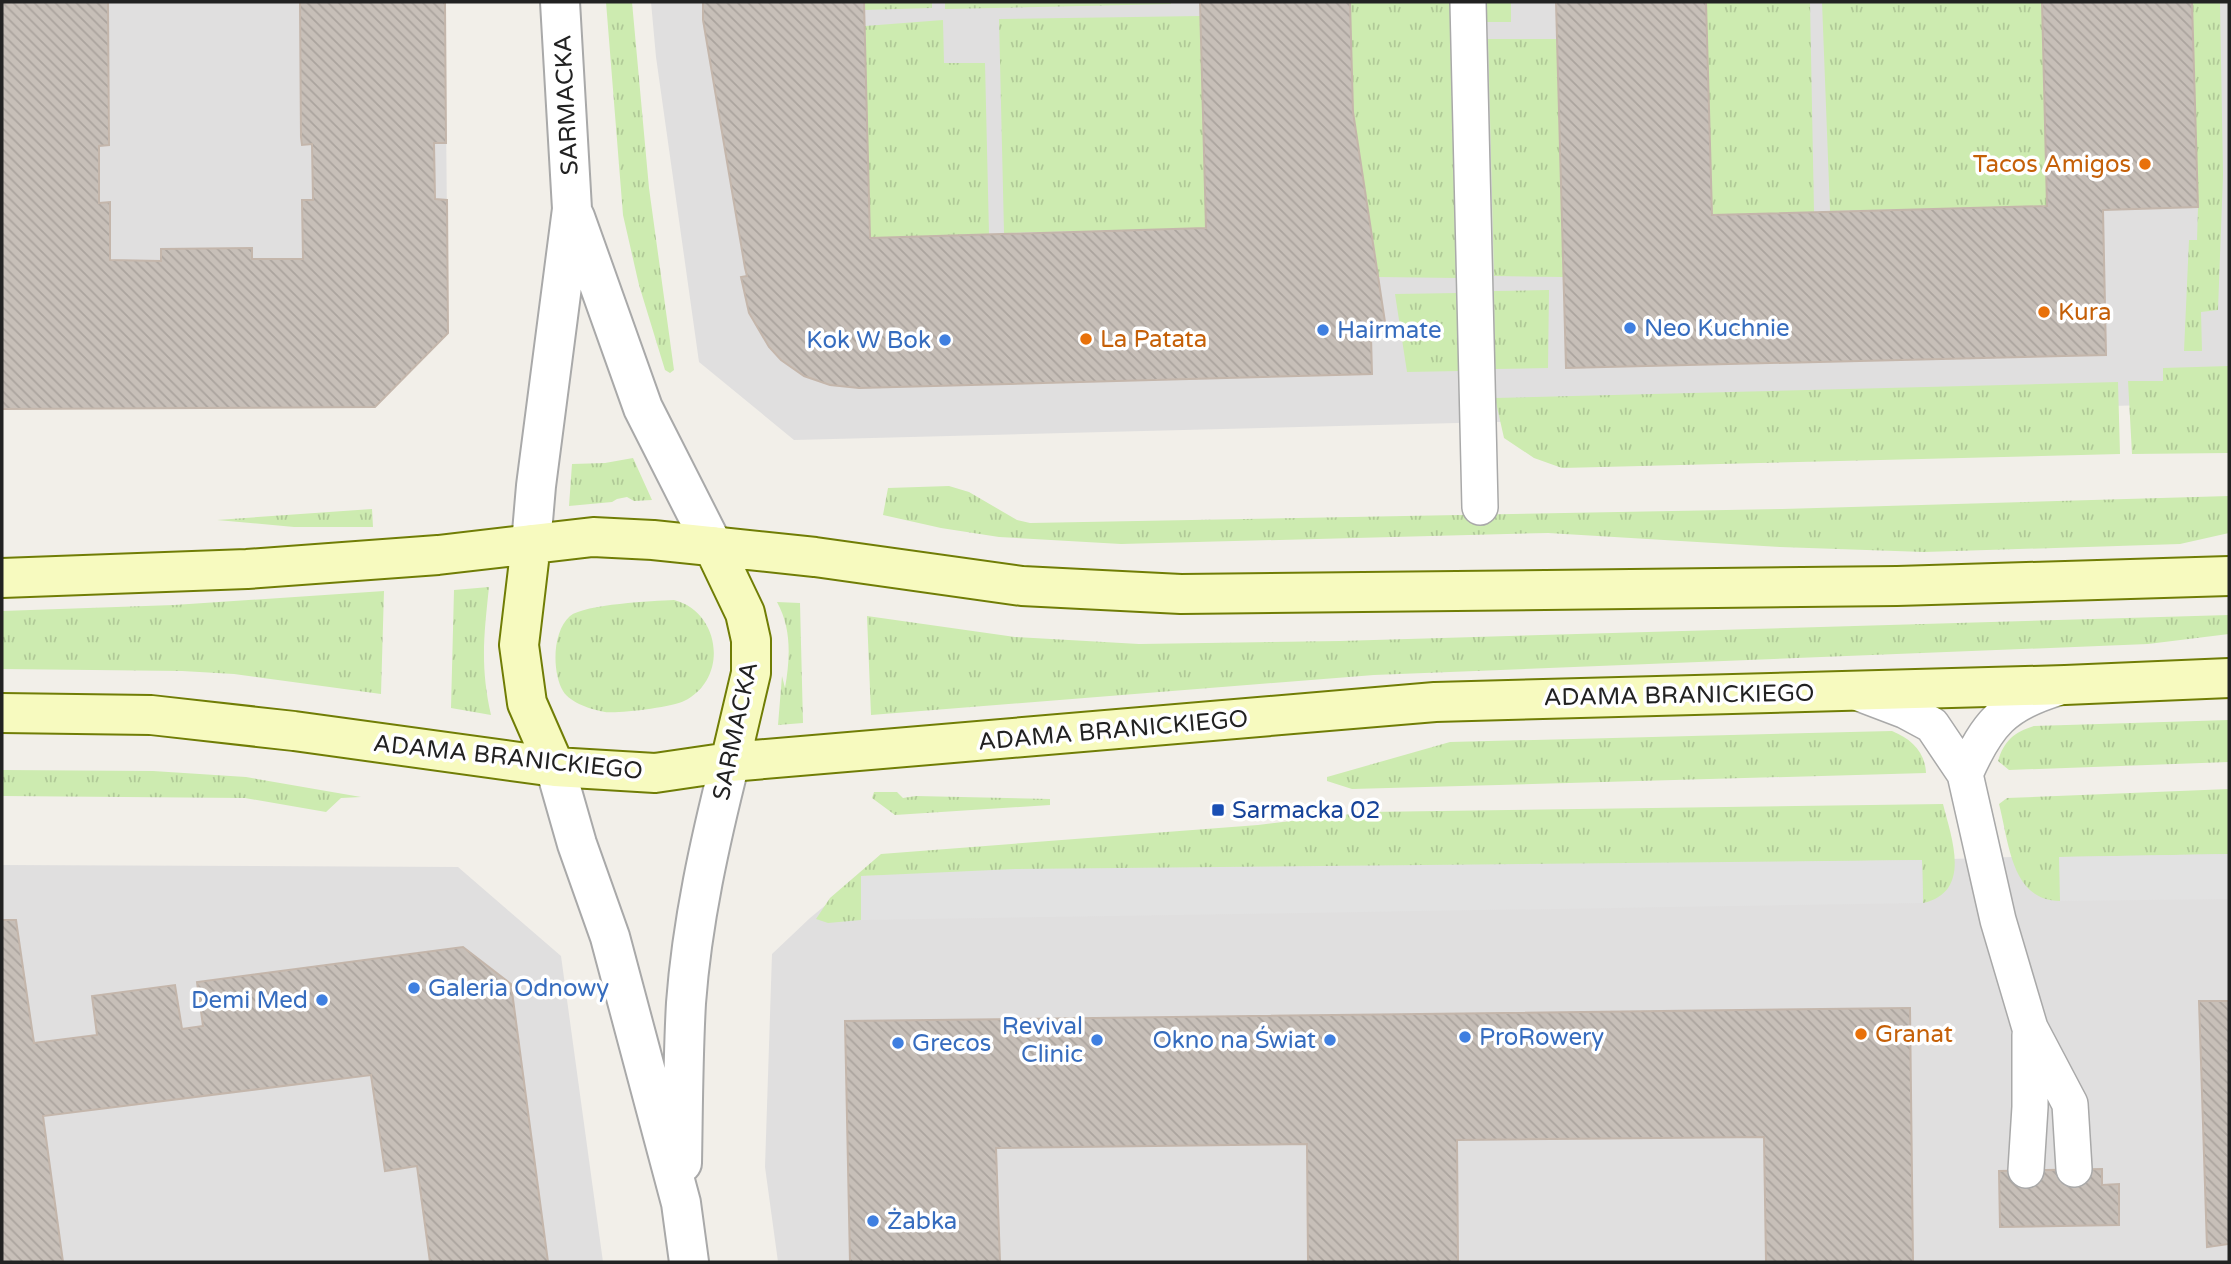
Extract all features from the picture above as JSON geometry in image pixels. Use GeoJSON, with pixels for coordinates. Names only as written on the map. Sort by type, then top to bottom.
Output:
{"type":"FeatureCollection","features":[{"type":"Feature","properties":{"kind":"main road"},"geometry":{"type":"LineString","coordinates":[[2,579],[247,569],[438,555],[593,537],[653,540],[815,557],[1021,586],[1181,594],[1897,586],[2229,576]]}},
{"type":"Feature","properties":{"kind":"main road","name":"SARMACKA"},"geometry":{"type":"LineString","coordinates":[[531,544],[519,645],[527,703],[555,767]]}},
{"type":"Feature","properties":{"kind":"main road","name":"SARMACKA"},"geometry":{"type":"LineString","coordinates":[[713,547],[745,613],[751,640],[751,673],[730,762]]}},
{"type":"Feature","properties":{"kind":"main road","name":"ADAMA BRANICKIEGO"},"geometry":{"type":"LineString","coordinates":[[2,713],[151,715],[294,731],[555,767],[655,773],[730,762],[1435,702],[2229,678]]}},
{"type":"Feature","properties":{"kind":"street","name":"SARMACKA"},"geometry":{"type":"LineString","coordinates":[[531,544],[572,209],[560,2]]}},
{"type":"Feature","properties":{"kind":"street","name":"SARMACKA"},"geometry":{"type":"LineString","coordinates":[[572,209],[643,408],[713,547]]}},
{"type":"Feature","properties":{"kind":"street","name":"SARMACKA"},"geometry":{"type":"LineString","coordinates":[[681,1203],[686,1003],[707,866],[730,762]]}},
{"type":"Feature","properties":{"kind":"street","name":"SARMACKA"},"geometry":{"type":"LineString","coordinates":[[555,767],[577,844],[610,937],[681,1203],[689,1262]]}},
{"type":"Feature","properties":{"kind":"lane"},"geometry":{"type":"LineString","coordinates":[[1468,2],[1480,507]]}},
{"type":"Feature","properties":{"kind":"lane"},"geometry":{"type":"LineString","coordinates":[[1965,774],[1988,730],[2006,711],[2028,696],[2065,685]]}},
{"type":"Feature","properties":{"kind":"lane"},"geometry":{"type":"LineString","coordinates":[[1853,691],[1906,710],[1932,725],[1965,774],[1998,920],[2030,1028],[2070,1104],[2074,1169]]}},
{"type":"Feature","properties":{"kind":"lane"},"geometry":{"type":"LineString","coordinates":[[2026,1170],[2030,1107],[2030,1028]]}},
{"type":"Feature","properties":{"kind":"shaded area"},"geometry":{"type":"Polygon","coordinates":[[[2,2],[445,2],[448,333],[375,407],[2,409],[2,2]]]}},
{"type":"Feature","properties":{"kind":"shaded area"},"geometry":{"type":"Polygon","coordinates":[[[651,2],[2229,2],[2229,403],[794,440],[699,362],[656,57],[651,2]]]}},
{"type":"Feature","properties":{"kind":"shaded area"},"geometry":{"type":"Polygon","coordinates":[[[2229,850],[2229,1262],[778,1262],[765,1167],[772,954],[861,876],[1015,869],[1922,860],[2229,850]]]}},
{"type":"Feature","properties":{"kind":"shaded area"},"geometry":{"type":"Polygon","coordinates":[[[2229,854],[2229,899],[2060,901],[2059,857],[2229,854]]]}},
{"type":"Feature","properties":{"kind":"shaded area"},"geometry":{"type":"Polygon","coordinates":[[[1922,860],[1923,903],[861,920],[861,876],[1015,869],[1922,860]]]}},
{"type":"Feature","properties":{"kind":"shaded area"},"geometry":{"type":"Polygon","coordinates":[[[2,865],[458,867],[561,956],[603,1262],[2,1262],[2,865]]]}},
{"type":"Feature","properties":{"kind":"green space"},"geometry":{"type":"Polygon","coordinates":[[[606,2],[632,2],[649,188],[674,370],[670,373],[665,370],[639,285],[623,215],[606,2]]]}},
{"type":"Feature","properties":{"kind":"green space"},"geometry":{"type":"Polygon","coordinates":[[[864,2],[932,2],[932,8],[864,10],[864,2]]]}},
{"type":"Feature","properties":{"kind":"green space"},"geometry":{"type":"Polygon","coordinates":[[[945,2],[1171,2],[1171,4],[945,9],[945,2]]]}},
{"type":"Feature","properties":{"kind":"green space"},"geometry":{"type":"Polygon","coordinates":[[[1350,2],[1450,2],[1456,278],[1379,277],[1353,112],[1350,2]]]}},
{"type":"Feature","properties":{"kind":"green space"},"geometry":{"type":"Polygon","coordinates":[[[1485,2],[1511,2],[1511,22],[1485,22],[1485,2]]]}},
{"type":"Feature","properties":{"kind":"green space"},"geometry":{"type":"Polygon","coordinates":[[[1706,2],[1810,2],[1814,212],[1712,215],[1706,2]]]}},
{"type":"Feature","properties":{"kind":"green space"},"geometry":{"type":"Polygon","coordinates":[[[1822,2],[2042,2],[2047,206],[1830,211],[1822,2]]]}},
{"type":"Feature","properties":{"kind":"green space"},"geometry":{"type":"Polygon","coordinates":[[[2192,2],[2220,2],[2223,175],[2218,310],[2201,312],[2202,351],[2184,351],[2189,240],[2197,240],[2198,207],[2192,2]]]}},
{"type":"Feature","properties":{"kind":"green space"},"geometry":{"type":"Polygon","coordinates":[[[1200,16],[1206,228],[1004,233],[999,19],[1200,16]]]}},
{"type":"Feature","properties":{"kind":"green space"},"geometry":{"type":"Polygon","coordinates":[[[943,20],[944,63],[985,63],[989,234],[870,238],[865,26],[943,20]]]}},
{"type":"Feature","properties":{"kind":"green space"},"geometry":{"type":"Polygon","coordinates":[[[1488,39],[1557,39],[1563,277],[1494,276],[1488,39]]]}},
{"type":"Feature","properties":{"kind":"green space"},"geometry":{"type":"Polygon","coordinates":[[[1549,290],[1548,368],[1495,369],[1494,291],[1549,290]]]}},
{"type":"Feature","properties":{"kind":"green space"},"geometry":{"type":"Polygon","coordinates":[[[1457,293],[1460,371],[1407,372],[1395,294],[1457,293]]]}},
{"type":"Feature","properties":{"kind":"green space"},"geometry":{"type":"Polygon","coordinates":[[[2229,366],[2229,453],[2132,454],[2128,381],[2163,381],[2163,368],[2229,366]]]}},
{"type":"Feature","properties":{"kind":"green space"},"geometry":{"type":"Polygon","coordinates":[[[2118,382],[2120,454],[1562,468],[1534,458],[1504,438],[1495,398],[2118,382]]]}},
{"type":"Feature","properties":{"kind":"green space"},"geometry":{"type":"Polygon","coordinates":[[[633,458],[652,500],[634,501],[627,497],[612,502],[569,506],[572,464],[605,463],[633,458]]]}},
{"type":"Feature","properties":{"kind":"green space"},"geometry":{"type":"Polygon","coordinates":[[[949,486],[969,492],[1017,520],[1030,523],[1782,509],[2229,496],[2229,533],[2180,544],[1924,552],[1780,547],[1548,533],[1121,544],[999,537],[883,515],[888,488],[949,486]]]}},
{"type":"Feature","properties":{"kind":"green space"},"geometry":{"type":"Polygon","coordinates":[[[372,509],[373,527],[294,527],[217,520],[372,509]]]}},
{"type":"Feature","properties":{"kind":"green space"},"geometry":{"type":"Polygon","coordinates":[[[489,587],[484,666],[491,715],[451,708],[454,590],[489,587]]]}},
{"type":"Feature","properties":{"kind":"green space"},"geometry":{"type":"Polygon","coordinates":[[[384,591],[381,694],[234,674],[2,669],[2,611],[174,605],[384,591]]]}},
{"type":"Feature","properties":{"kind":"green space"},"geometry":{"type":"Polygon","coordinates":[[[674,600],[690,607],[702,618],[710,631],[714,647],[713,663],[708,678],[698,691],[678,703],[611,712],[588,708],[566,695],[559,683],[556,652],[560,632],[570,616],[604,606],[674,600]]]}},
{"type":"Feature","properties":{"kind":"green space"},"geometry":{"type":"Polygon","coordinates":[[[777,602],[800,603],[803,723],[778,725],[782,676],[785,688],[789,655],[785,623],[777,602]]]}},
{"type":"Feature","properties":{"kind":"green space"},"geometry":{"type":"Polygon","coordinates":[[[2229,615],[2229,634],[2148,644],[1374,675],[871,715],[867,616],[1015,637],[1139,644],[1340,641],[2229,615]]]}},
{"type":"Feature","properties":{"kind":"green space"},"geometry":{"type":"Polygon","coordinates":[[[2229,720],[2229,762],[2009,770],[1998,761],[2011,738],[2034,726],[2229,720]]]}},
{"type":"Feature","properties":{"kind":"green space"},"geometry":{"type":"Polygon","coordinates":[[[1892,731],[1916,747],[1923,758],[1926,773],[1352,789],[1327,781],[1327,777],[1450,742],[1892,731]]]}},
{"type":"Feature","properties":{"kind":"green space"},"geometry":{"type":"Polygon","coordinates":[[[2,770],[153,771],[246,777],[361,797],[341,798],[326,812],[245,798],[2,796],[2,770]]]}},
{"type":"Feature","properties":{"kind":"green space"},"geometry":{"type":"Polygon","coordinates":[[[2229,789],[2229,854],[2060,857],[2060,901],[2044,898],[2031,891],[2022,880],[2010,851],[1999,804],[2007,798],[2229,789]]]}},
{"type":"Feature","properties":{"kind":"green space"},"geometry":{"type":"Polygon","coordinates":[[[874,792],[897,792],[903,798],[1050,799],[1050,805],[895,815],[872,798],[874,792]]]}},
{"type":"Feature","properties":{"kind":"green space"},"geometry":{"type":"Polygon","coordinates":[[[1943,804],[1953,847],[1953,876],[1948,888],[1939,897],[1923,903],[1922,860],[861,876],[861,920],[828,923],[816,919],[830,898],[881,854],[1258,825],[1368,812],[1943,804]]]}},
{"type":"Feature","properties":{"kind":"building"},"geometry":{"type":"Polygon","coordinates":[[[2,2],[108,2],[109,145],[99,146],[99,203],[110,202],[110,260],[161,261],[161,249],[252,248],[252,259],[303,259],[302,200],[313,200],[312,144],[302,145],[301,137],[300,2],[445,2],[446,143],[434,143],[435,199],[447,200],[448,333],[375,407],[2,409],[2,2]]]}},
{"type":"Feature","properties":{"kind":"building"},"geometry":{"type":"Polygon","coordinates":[[[703,2],[864,2],[870,238],[1206,228],[1200,2],[1350,2],[1353,112],[1387,335],[1371,336],[1372,374],[859,388],[830,385],[804,376],[781,360],[769,347],[749,313],[741,277],[747,276],[703,20],[703,2]]]}},
{"type":"Feature","properties":{"kind":"building"},"geometry":{"type":"Polygon","coordinates":[[[1556,2],[1706,2],[1712,215],[2047,206],[2042,2],[2192,2],[2198,207],[2103,210],[2106,355],[1566,368],[1556,2]]]}},
{"type":"Feature","properties":{"kind":"building"},"geometry":{"type":"Polygon","coordinates":[[[2,920],[16,920],[34,1043],[97,1035],[92,996],[175,985],[182,1029],[203,1026],[197,982],[463,947],[511,984],[548,1262],[430,1262],[417,1166],[385,1171],[371,1075],[43,1116],[63,1262],[2,1262],[2,920]]]}},
{"type":"Feature","properties":{"kind":"building"},"geometry":{"type":"Polygon","coordinates":[[[2199,1001],[2229,1001],[2229,1244],[2207,1247],[2199,1001]]]}},
{"type":"Feature","properties":{"kind":"building"},"geometry":{"type":"Polygon","coordinates":[[[1910,1008],[1913,1262],[1766,1262],[1764,1137],[1457,1140],[1458,1262],[1308,1262],[1307,1144],[996,1148],[1000,1262],[850,1262],[845,1021],[1910,1008]]]}},
{"type":"Feature","properties":{"kind":"building"},"geometry":{"type":"Polygon","coordinates":[[[2102,1169],[2102,1185],[2119,1184],[2119,1225],[2000,1227],[1999,1171],[2102,1169]]]}},
{"type":"Feature","properties":{"kind":"place","name":"Tacos Amigos"},"geometry":{"type":"Point","coordinates":[2145,164]}},
{"type":"Feature","properties":{"kind":"place","name":"Kura"},"geometry":{"type":"Point","coordinates":[2044,312]}},
{"type":"Feature","properties":{"kind":"place","name":"Neo Kuchnie"},"geometry":{"type":"Point","coordinates":[1630,328]}},
{"type":"Feature","properties":{"kind":"place","name":"Hairmate"},"geometry":{"type":"Point","coordinates":[1323,330]}},
{"type":"Feature","properties":{"kind":"place","name":"La Patata"},"geometry":{"type":"Point","coordinates":[1086,339]}},
{"type":"Feature","properties":{"kind":"place","name":"Kok W Bok"},"geometry":{"type":"Point","coordinates":[945,340]}},
{"type":"Feature","properties":{"kind":"place","name":"Sarmacka 02"},"geometry":{"type":"Point","coordinates":[1218,810]}},
{"type":"Feature","properties":{"kind":"place","name":"Galeria Odnowy"},"geometry":{"type":"Point","coordinates":[414,988]}},
{"type":"Feature","properties":{"kind":"place","name":"Demi Med"},"geometry":{"type":"Point","coordinates":[322,1000]}},
{"type":"Feature","properties":{"kind":"place","name":"Granat"},"geometry":{"type":"Point","coordinates":[1861,1034]}},
{"type":"Feature","properties":{"kind":"place","name":"ProRowery"},"geometry":{"type":"Point","coordinates":[1465,1037]}},
{"type":"Feature","properties":{"kind":"place","name":"Revival Clinic"},"geometry":{"type":"Point","coordinates":[1097,1040]}},
{"type":"Feature","properties":{"kind":"place","name":"Okno na Świat"},"geometry":{"type":"Point","coordinates":[1330,1040]}},
{"type":"Feature","properties":{"kind":"place","name":"Grecos"},"geometry":{"type":"Point","coordinates":[898,1043]}},
{"type":"Feature","properties":{"kind":"place","name":"Żabka"},"geometry":{"type":"Point","coordinates":[873,1221]}}]}
